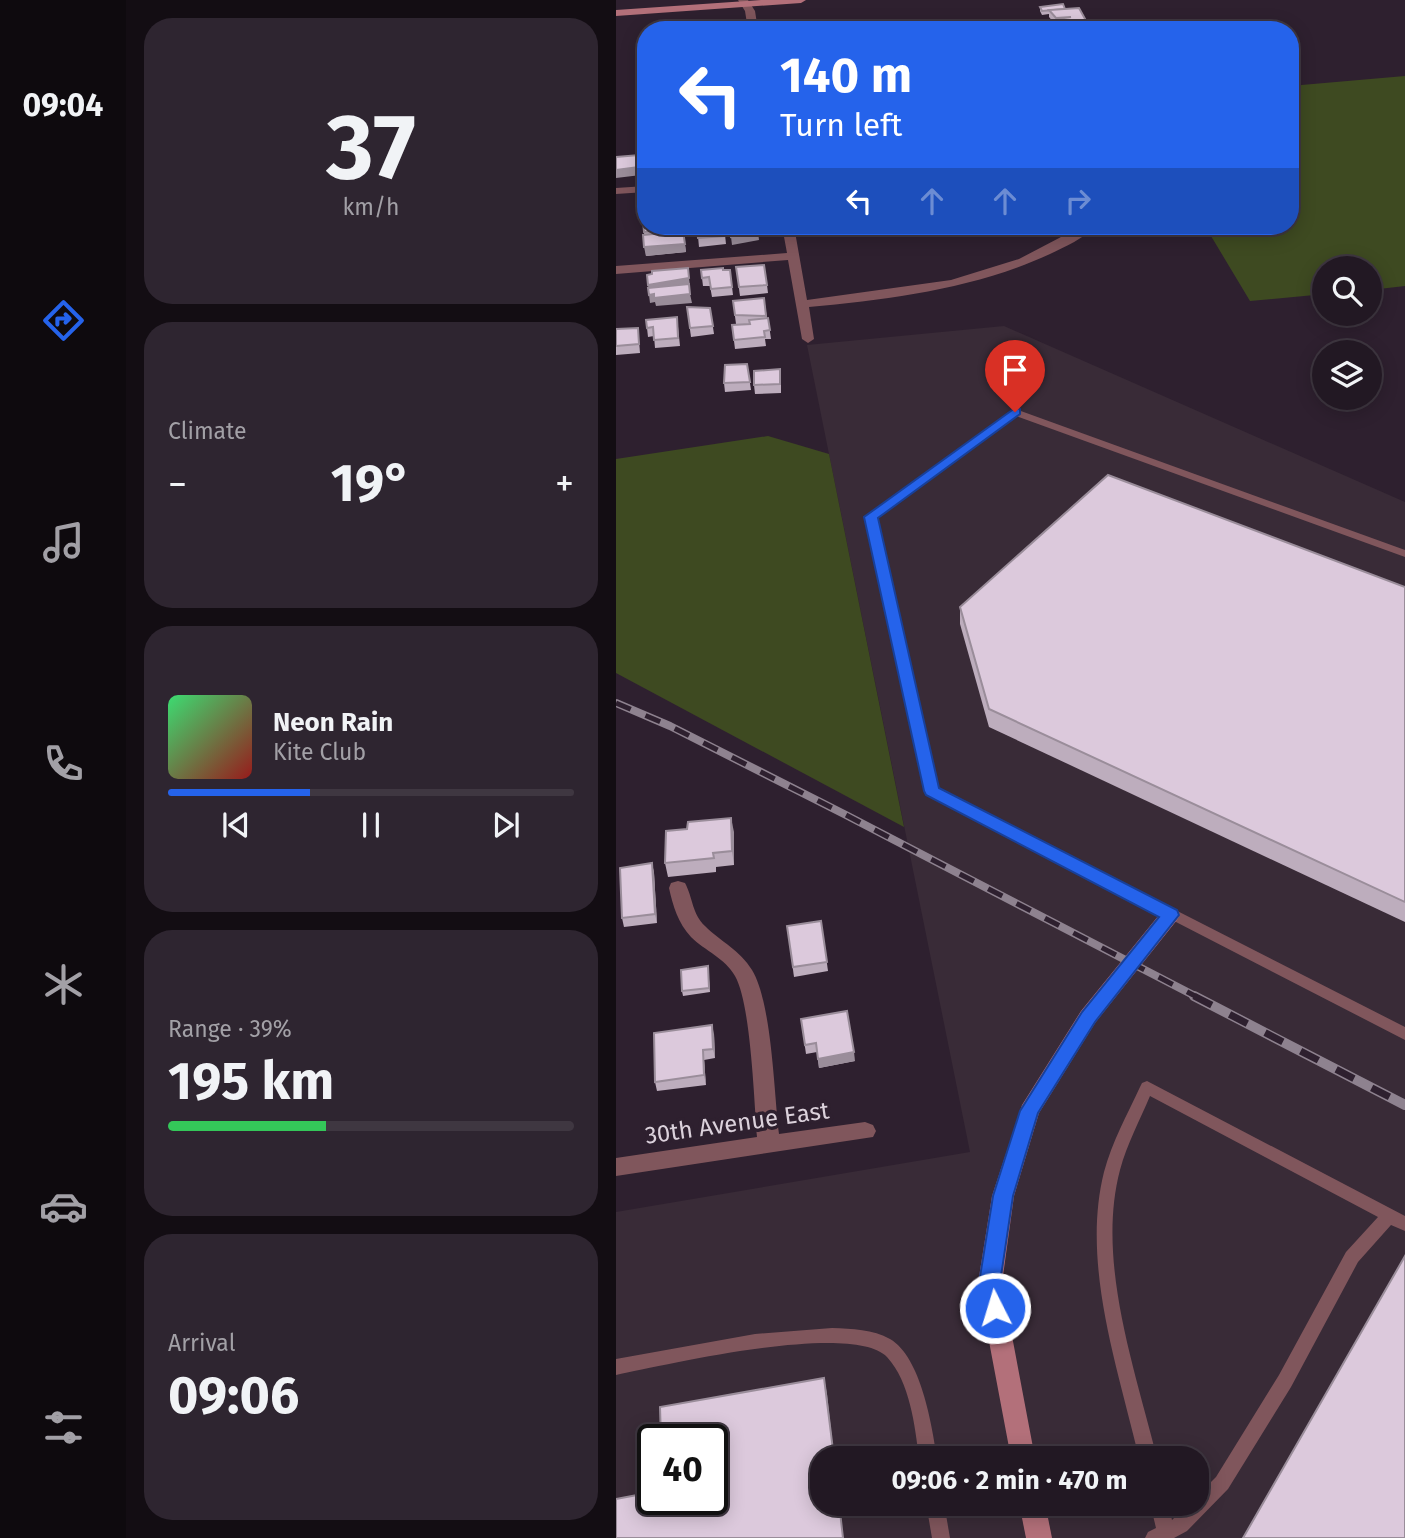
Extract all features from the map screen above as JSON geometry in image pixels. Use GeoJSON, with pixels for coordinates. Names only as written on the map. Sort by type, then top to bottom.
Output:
{"type":"FeatureCollection","features":[{"type":"Feature","properties":{"kind":"street"},"geometry":{"type":"LineString","coordinates":[[616,13],[801,0]]}},
{"type":"Feature","properties":{"kind":"street"},"geometry":{"type":"LineString","coordinates":[[743,2],[750,11],[752,21]]}},
{"type":"Feature","properties":{"kind":"street"},"geometry":{"type":"LineString","coordinates":[[616,191],[637,190]]}},
{"type":"Feature","properties":{"kind":"street"},"geometry":{"type":"LineString","coordinates":[[790,235],[808,339]]}},
{"type":"Feature","properties":{"kind":"street"},"geometry":{"type":"LineString","coordinates":[[802,304],[902,294],[969,279],[1030,259],[1074,235]]}},
{"type":"Feature","properties":{"kind":"street"},"geometry":{"type":"LineString","coordinates":[[616,270],[793,256]]}},
{"type":"Feature","properties":{"kind":"street"},"geometry":{"type":"LineString","coordinates":[[678,888],[681,907],[690,925],[729,957],[744,974],[754,1007],[769,1146]]}},
{"type":"Feature","properties":{"kind":"street"},"geometry":{"type":"LineString","coordinates":[[1021,1446],[990,1283],[1003,1196],[1029,1111],[1088,1017],[1170,915]]}},
{"type":"Feature","properties":{"kind":"street","name":"30th Avenue East"},"geometry":{"type":"LineString","coordinates":[[616,1167],[865,1131]]}},
{"type":"Feature","properties":{"kind":"street"},"geometry":{"type":"LineString","coordinates":[[1034,1516],[1038,1538]]}},
{"type":"Feature","properties":{"kind":"lane"},"geometry":{"type":"LineString","coordinates":[[1405,554],[1015,412],[871,517],[932,791],[1405,1034]]}},
{"type":"Feature","properties":{"kind":"lane"},"geometry":{"type":"LineString","coordinates":[[1145,1446],[1111,1297],[1103,1240],[1111,1173],[1147,1087],[1405,1224]]}},
{"type":"Feature","properties":{"kind":"lane"},"geometry":{"type":"LineString","coordinates":[[1159,1516],[1160,1535],[1181,1525],[1222,1483],[1285,1381],[1352,1257],[1388,1216]]}},
{"type":"Feature","properties":{"kind":"lane"},"geometry":{"type":"LineString","coordinates":[[616,1367],[798,1335],[860,1335],[887,1345],[909,1377],[923,1424],[926,1446]]}},
{"type":"Feature","properties":{"kind":"lane"},"geometry":{"type":"LineString","coordinates":[[937,1516],[941,1538]]}},
{"type":"Feature","properties":{"kind":"shaded area"},"geometry":{"type":"Polygon","coordinates":[[[1004,326],[1405,502],[1405,1538],[616,1538],[616,1212],[970,1152],[807,345],[1004,326]]]}},
{"type":"Feature","properties":{"kind":"green space"},"geometry":{"type":"Polygon","coordinates":[[[1405,76],[1405,286],[1382,289],[1382,256],[1312,256],[1312,295],[1250,301],[1210,235],[1299,235],[1299,85],[1405,76]]]}},
{"type":"Feature","properties":{"kind":"green space"},"geometry":{"type":"Polygon","coordinates":[[[768,436],[829,454],[904,827],[616,673],[616,459],[768,436]]]}},
{"type":"Feature","properties":{"kind":"building"},"geometry":{"type":"Polygon","coordinates":[[[1063,4],[1065,9],[1042,11],[1040,7],[1063,4]]]}},
{"type":"Feature","properties":{"kind":"building"},"geometry":{"type":"Polygon","coordinates":[[[1079,8],[1086,21],[1058,21],[1057,19],[1071,17],[1056,18],[1049,10],[1079,8]]]}},
{"type":"Feature","properties":{"kind":"building"},"geometry":{"type":"Polygon","coordinates":[[[637,155],[637,167],[616,170],[616,157],[637,155]]]}},
{"type":"Feature","properties":{"kind":"building"},"geometry":{"type":"Polygon","coordinates":[[[643,235],[684,235],[685,244],[644,247],[643,235]]]}},
{"type":"Feature","properties":{"kind":"building"},"geometry":{"type":"Polygon","coordinates":[[[698,235],[725,236],[698,238],[698,235]]]}},
{"type":"Feature","properties":{"kind":"building"},"geometry":{"type":"Polygon","coordinates":[[[764,265],[767,285],[739,287],[736,267],[764,265]]]}},
{"type":"Feature","properties":{"kind":"building"},"geometry":{"type":"Polygon","coordinates":[[[688,268],[689,278],[648,285],[647,275],[652,274],[652,271],[688,268]]]}},
{"type":"Feature","properties":{"kind":"building"},"geometry":{"type":"Polygon","coordinates":[[[701,270],[730,270],[732,287],[711,289],[709,277],[702,278],[701,270]]]}},
{"type":"Feature","properties":{"kind":"building"},"geometry":{"type":"Polygon","coordinates":[[[689,284],[690,294],[654,298],[654,294],[649,295],[648,288],[689,284]]]}},
{"type":"Feature","properties":{"kind":"building"},"geometry":{"type":"Polygon","coordinates":[[[764,298],[766,316],[735,315],[733,301],[764,298]]]}},
{"type":"Feature","properties":{"kind":"building"},"geometry":{"type":"Polygon","coordinates":[[[687,307],[710,308],[713,326],[690,328],[687,307]]]}},
{"type":"Feature","properties":{"kind":"building"},"geometry":{"type":"Polygon","coordinates":[[[677,317],[678,338],[654,340],[653,327],[647,328],[646,320],[677,317]]]}},
{"type":"Feature","properties":{"kind":"building"},"geometry":{"type":"Polygon","coordinates":[[[768,318],[770,330],[764,331],[765,337],[734,340],[732,325],[750,324],[749,320],[768,318]]]}},
{"type":"Feature","properties":{"kind":"building"},"geometry":{"type":"Polygon","coordinates":[[[638,328],[639,344],[616,346],[616,329],[638,328]]]}},
{"type":"Feature","properties":{"kind":"building"},"geometry":{"type":"Polygon","coordinates":[[[747,364],[750,382],[724,383],[725,365],[747,364]]]}},
{"type":"Feature","properties":{"kind":"building"},"geometry":{"type":"Polygon","coordinates":[[[780,369],[780,384],[754,385],[754,371],[780,369]]]}},
{"type":"Feature","properties":{"kind":"building"},"geometry":{"type":"Polygon","coordinates":[[[1108,475],[1405,587],[1405,902],[989,709],[960,607],[1108,475]]]}},
{"type":"Feature","properties":{"kind":"building"},"geometry":{"type":"Polygon","coordinates":[[[731,818],[732,851],[713,853],[714,858],[665,863],[666,831],[687,829],[688,822],[731,818]]]}},
{"type":"Feature","properties":{"kind":"building"},"geometry":{"type":"Polygon","coordinates":[[[652,863],[655,914],[622,918],[620,868],[652,863]]]}},
{"type":"Feature","properties":{"kind":"building"},"geometry":{"type":"Polygon","coordinates":[[[821,921],[827,962],[793,967],[787,926],[821,921]]]}},
{"type":"Feature","properties":{"kind":"building"},"geometry":{"type":"Polygon","coordinates":[[[708,966],[709,988],[682,991],[681,970],[708,966]]]}},
{"type":"Feature","properties":{"kind":"building"},"geometry":{"type":"Polygon","coordinates":[[[847,1011],[854,1052],[818,1059],[816,1043],[805,1045],[801,1019],[847,1011]]]}},
{"type":"Feature","properties":{"kind":"building"},"geometry":{"type":"Polygon","coordinates":[[[712,1025],[713,1049],[703,1050],[704,1075],[655,1082],[654,1033],[712,1025]]]}},
{"type":"Feature","properties":{"kind":"building"},"geometry":{"type":"Polygon","coordinates":[[[1405,1256],[1405,1538],[1243,1538],[1405,1256]]]}},
{"type":"Feature","properties":{"kind":"building"},"geometry":{"type":"Polygon","coordinates":[[[824,1378],[832,1446],[810,1446],[810,1516],[840,1516],[843,1538],[616,1538],[616,1499],[637,1495],[637,1515],[728,1515],[728,1424],[661,1424],[660,1407],[824,1378]]]}},
{"type":"Feature","properties":{"kind":"railway"},"geometry":{"type":"LineString","coordinates":[[616,703],[670,726],[844,814],[1197,997]]}},
{"type":"Feature","properties":{"kind":"railway"},"geometry":{"type":"LineString","coordinates":[[1194,996],[1405,1105]]}},
{"type":"Feature","properties":{"kind":"route"},"geometry":{"type":"LineString","coordinates":[[995,1308],[990,1283],[1003,1196],[1029,1111],[1088,1017],[1170,915],[932,791],[871,517],[1015,412]]}}]}
